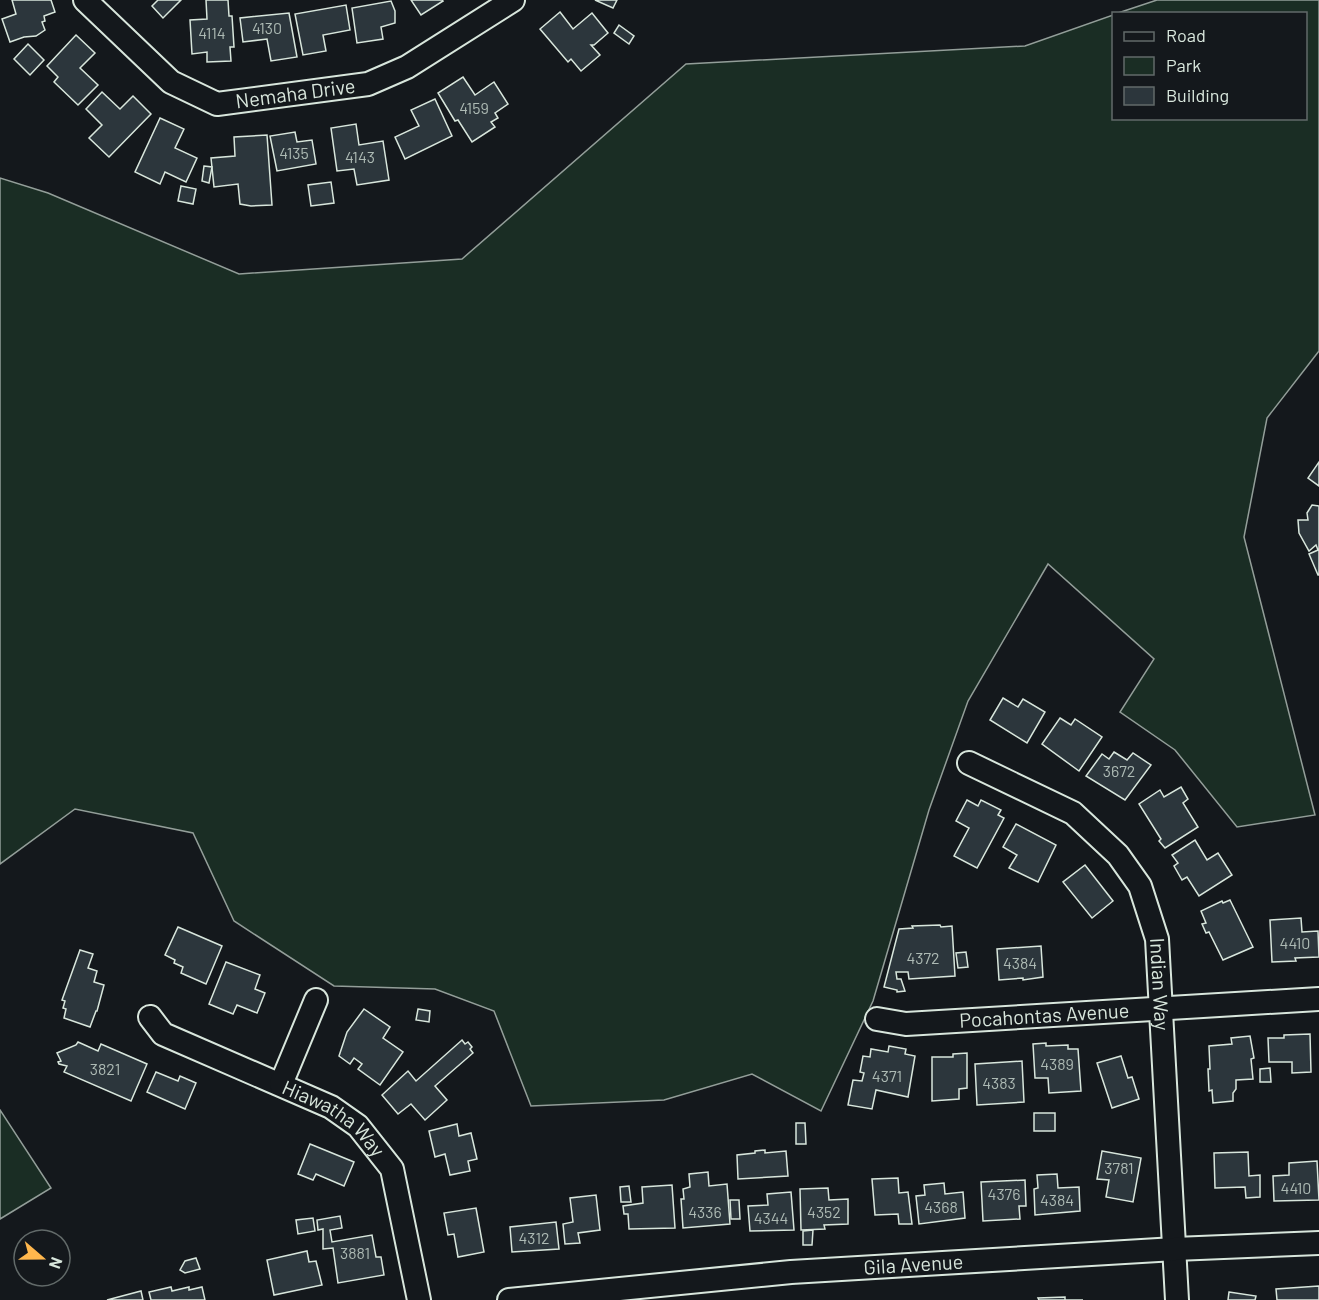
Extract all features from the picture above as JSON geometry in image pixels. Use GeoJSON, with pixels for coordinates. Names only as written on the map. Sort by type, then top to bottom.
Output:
{"type":"FeatureCollection","features":[{"type":"Feature","properties":{"kind":"street","name":"Nemaha Drive"},"geometry":{"type":"LineString","coordinates":[[87,3],[171,82],[218,104],[368,84],[407,67],[513,0]]}},
{"type":"Feature","properties":{"kind":"street","name":"Indian Way"},"geometry":{"type":"LineString","coordinates":[[969,763],[1073,813],[1118,855],[1140,886],[1157,939],[1177,1300]]}},
{"type":"Feature","properties":{"kind":"street","name":"Pocahontas Avenue"},"geometry":{"type":"LineString","coordinates":[[877,1019],[906,1024],[1319,999]]}},
{"type":"Feature","properties":{"kind":"street"},"geometry":{"type":"LineString","coordinates":[[281,1084],[316,1000]]}},
{"type":"Feature","properties":{"kind":"street","name":"Hiawatha Way"},"geometry":{"type":"LineString","coordinates":[[150,1017],[163,1034],[331,1107],[358,1126],[392,1169],[419,1300]]}},
{"type":"Feature","properties":{"kind":"street","name":"Gila Avenue"},"geometry":{"type":"LineString","coordinates":[[509,1300],[790,1272],[1175,1249],[1319,1243]]}},
{"type":"Feature","properties":{"kind":"green space"},"geometry":{"type":"Polygon","coordinates":[[[1157,0],[1319,0],[1319,351],[1267,418],[1244,537],[1315,815],[1237,827],[1175,750],[1120,712],[1154,659],[1048,564],[968,701],[929,810],[873,1001],[821,1111],[752,1074],[664,1100],[531,1106],[494,1011],[435,989],[334,986],[234,921],[193,833],[75,809],[0,864],[0,178],[48,193],[239,274],[462,259],[686,64],[1025,46],[1112,15],[1112,120],[1307,120],[1307,12],[1121,12],[1157,0]]]}},
{"type":"Feature","properties":{"kind":"green space"},"geometry":{"type":"Polygon","coordinates":[[[0,1110],[51,1188],[0,1219],[0,1110]]]}},
{"type":"Feature","properties":{"kind":"building"},"geometry":{"type":"Polygon","coordinates":[[[12,0],[51,0],[55,12],[44,16],[45,21],[42,22],[45,30],[36,36],[10,42],[2,19],[16,14],[12,0]]]}},
{"type":"Feature","properties":{"kind":"building"},"geometry":{"type":"Polygon","coordinates":[[[158,0],[181,0],[163,18],[152,6],[158,0]]]}},
{"type":"Feature","properties":{"kind":"building"},"geometry":{"type":"Polygon","coordinates":[[[206,0],[228,0],[229,16],[232,16],[234,47],[230,47],[231,61],[207,62],[207,52],[192,54],[190,20],[207,19],[206,0]]]}},
{"type":"Feature","properties":{"kind":"building"},"geometry":{"type":"Polygon","coordinates":[[[411,0],[442,0],[443,1],[421,15],[411,0]]]}},
{"type":"Feature","properties":{"kind":"building"},"geometry":{"type":"Polygon","coordinates":[[[595,0],[617,0],[613,8],[595,0]]]}},
{"type":"Feature","properties":{"kind":"building"},"geometry":{"type":"Polygon","coordinates":[[[391,1],[395,11],[395,23],[381,27],[383,39],[357,43],[352,8],[391,1]]]}},
{"type":"Feature","properties":{"kind":"building"},"geometry":{"type":"Polygon","coordinates":[[[346,5],[350,30],[323,35],[326,51],[303,55],[295,14],[346,5]]]}},
{"type":"Feature","properties":{"kind":"building"},"geometry":{"type":"Polygon","coordinates":[[[560,12],[573,29],[592,13],[608,33],[591,45],[600,55],[581,71],[571,59],[568,62],[540,29],[560,12]]]}},
{"type":"Feature","properties":{"kind":"building"},"geometry":{"type":"Polygon","coordinates":[[[289,13],[297,57],[271,61],[267,39],[243,42],[240,18],[289,13]]]}},
{"type":"Feature","properties":{"kind":"building"},"geometry":{"type":"Polygon","coordinates":[[[619,25],[634,36],[629,44],[614,33],[619,25]]]}},
{"type":"Feature","properties":{"kind":"building"},"geometry":{"type":"Polygon","coordinates":[[[76,35],[95,53],[80,68],[98,85],[78,105],[54,82],[58,77],[47,66],[76,35]]]}},
{"type":"Feature","properties":{"kind":"building"},"geometry":{"type":"Polygon","coordinates":[[[28,44],[44,60],[30,75],[14,59],[28,44]]]}},
{"type":"Feature","properties":{"kind":"building"},"geometry":{"type":"Polygon","coordinates":[[[463,77],[475,95],[494,82],[508,104],[495,113],[498,118],[491,122],[495,127],[472,142],[458,120],[455,121],[438,93],[463,77]]]}},
{"type":"Feature","properties":{"kind":"building"},"geometry":{"type":"Polygon","coordinates":[[[102,92],[120,109],[133,96],[151,114],[109,157],[89,138],[102,125],[86,109],[102,92]]]}},
{"type":"Feature","properties":{"kind":"building"},"geometry":{"type":"Polygon","coordinates":[[[435,99],[452,136],[405,159],[395,137],[419,126],[411,110],[435,99]]]}},
{"type":"Feature","properties":{"kind":"building"},"geometry":{"type":"Polygon","coordinates":[[[160,118],[184,129],[175,148],[197,158],[186,182],[165,172],[160,184],[135,172],[160,118]]]}},
{"type":"Feature","properties":{"kind":"building"},"geometry":{"type":"Polygon","coordinates":[[[356,124],[359,145],[383,141],[389,180],[357,185],[354,169],[337,171],[331,128],[356,124]]]}},
{"type":"Feature","properties":{"kind":"building"},"geometry":{"type":"Polygon","coordinates":[[[295,132],[297,142],[312,140],[316,164],[277,171],[270,136],[295,132]]]}},
{"type":"Feature","properties":{"kind":"building"},"geometry":{"type":"Polygon","coordinates":[[[267,135],[272,205],[240,204],[238,184],[214,187],[211,158],[235,156],[234,137],[267,135]]]}},
{"type":"Feature","properties":{"kind":"building"},"geometry":{"type":"Polygon","coordinates":[[[204,166],[212,167],[209,183],[202,181],[204,166]]]}},
{"type":"Feature","properties":{"kind":"building"},"geometry":{"type":"Polygon","coordinates":[[[331,182],[334,203],[311,206],[308,185],[331,182]]]}},
{"type":"Feature","properties":{"kind":"building"},"geometry":{"type":"Polygon","coordinates":[[[181,186],[196,189],[193,204],[178,201],[181,186]]]}},
{"type":"Feature","properties":{"kind":"building"},"geometry":{"type":"Polygon","coordinates":[[[1319,462],[1319,486],[1308,478],[1319,462]]]}},
{"type":"Feature","properties":{"kind":"building"},"geometry":{"type":"Polygon","coordinates":[[[1312,505],[1319,506],[1319,575],[1309,554],[1318,550],[1316,545],[1309,551],[1299,533],[1298,520],[1308,520],[1307,513],[1312,505]]]}},
{"type":"Feature","properties":{"kind":"building"},"geometry":{"type":"Polygon","coordinates":[[[1003,698],[1018,707],[1023,699],[1045,712],[1027,743],[990,720],[1003,698]]]}},
{"type":"Feature","properties":{"kind":"building"},"geometry":{"type":"Polygon","coordinates":[[[1060,718],[1071,725],[1075,719],[1102,737],[1079,771],[1042,744],[1060,718]]]}},
{"type":"Feature","properties":{"kind":"building"},"geometry":{"type":"Polygon","coordinates":[[[1114,752],[1127,760],[1133,753],[1151,765],[1125,800],[1086,776],[1102,754],[1109,759],[1114,752]]]}},
{"type":"Feature","properties":{"kind":"building"},"geometry":{"type":"Polygon","coordinates":[[[1181,787],[1188,799],[1183,803],[1198,827],[1165,848],[1139,804],[1160,790],[1164,797],[1181,787]]]}},
{"type":"Feature","properties":{"kind":"building"},"geometry":{"type":"Polygon","coordinates":[[[967,800],[978,806],[981,800],[1001,810],[998,815],[1004,818],[977,868],[954,856],[969,828],[956,821],[967,800]]]}},
{"type":"Feature","properties":{"kind":"building"},"geometry":{"type":"Polygon","coordinates":[[[1016,824],[1056,845],[1038,882],[1009,868],[1017,855],[1003,847],[1016,824]]]}},
{"type":"Feature","properties":{"kind":"building"},"geometry":{"type":"Polygon","coordinates":[[[1195,840],[1207,860],[1218,853],[1232,875],[1199,896],[1187,877],[1182,880],[1174,866],[1178,863],[1172,855],[1195,840]]]}},
{"type":"Feature","properties":{"kind":"building"},"geometry":{"type":"Polygon","coordinates":[[[1085,865],[1113,901],[1092,918],[1063,882],[1085,865]]]}},
{"type":"Feature","properties":{"kind":"building"},"geometry":{"type":"Polygon","coordinates":[[[1230,900],[1253,947],[1223,960],[1209,932],[1206,933],[1202,924],[1206,923],[1201,911],[1222,901],[1223,903],[1230,900]]]}},
{"type":"Feature","properties":{"kind":"building"},"geometry":{"type":"Polygon","coordinates":[[[1301,918],[1302,932],[1318,931],[1319,957],[1272,962],[1270,920],[1301,918]]]}},
{"type":"Feature","properties":{"kind":"building"},"geometry":{"type":"Polygon","coordinates":[[[940,925],[941,927],[952,926],[955,976],[909,979],[908,972],[896,972],[897,979],[901,979],[905,991],[897,992],[897,990],[884,987],[899,929],[940,925]]]}},
{"type":"Feature","properties":{"kind":"building"},"geometry":{"type":"Polygon","coordinates":[[[178,927],[222,946],[206,984],[181,973],[183,967],[165,955],[178,927]]]}},
{"type":"Feature","properties":{"kind":"building"},"geometry":{"type":"Polygon","coordinates":[[[1041,946],[1043,977],[999,980],[997,949],[1041,946]]]}},
{"type":"Feature","properties":{"kind":"building"},"geometry":{"type":"Polygon","coordinates":[[[80,950],[93,954],[88,968],[97,971],[94,982],[104,985],[90,1027],[64,1018],[66,1009],[63,1008],[65,1001],[62,1000],[80,950]]]}},
{"type":"Feature","properties":{"kind":"building"},"geometry":{"type":"Polygon","coordinates":[[[966,952],[968,967],[958,968],[956,953],[966,952]]]}},
{"type":"Feature","properties":{"kind":"building"},"geometry":{"type":"Polygon","coordinates":[[[226,962],[260,975],[255,989],[265,993],[257,1013],[237,1005],[233,1014],[209,1004],[226,962]]]}},
{"type":"Feature","properties":{"kind":"building"},"geometry":{"type":"Polygon","coordinates":[[[364,1009],[390,1027],[383,1038],[403,1052],[380,1085],[358,1069],[362,1064],[354,1058],[350,1064],[339,1056],[347,1032],[364,1009]]]}},
{"type":"Feature","properties":{"kind":"building"},"geometry":{"type":"Polygon","coordinates":[[[418,1009],[430,1011],[429,1022],[416,1020],[418,1009]]]}},
{"type":"Feature","properties":{"kind":"building"},"geometry":{"type":"Polygon","coordinates":[[[1310,1034],[1311,1072],[1292,1073],[1292,1062],[1269,1062],[1268,1038],[1310,1034]]]}},
{"type":"Feature","properties":{"kind":"building"},"geometry":{"type":"Polygon","coordinates":[[[1250,1036],[1254,1058],[1251,1059],[1253,1079],[1236,1080],[1233,1101],[1213,1103],[1212,1090],[1209,1091],[1209,1046],[1232,1044],[1231,1038],[1250,1036]]]}},
{"type":"Feature","properties":{"kind":"building"},"geometry":{"type":"Polygon","coordinates":[[[462,1040],[465,1044],[468,1042],[473,1053],[435,1086],[447,1100],[425,1120],[411,1104],[398,1114],[382,1095],[408,1071],[416,1081],[462,1040]]]}},
{"type":"Feature","properties":{"kind":"building"},"geometry":{"type":"Polygon","coordinates":[[[78,1042],[98,1051],[101,1044],[147,1064],[131,1101],[64,1072],[67,1066],[59,1064],[58,1062],[61,1061],[57,1053],[78,1042]]]}},
{"type":"Feature","properties":{"kind":"building"},"geometry":{"type":"Polygon","coordinates":[[[1046,1043],[1046,1046],[1068,1045],[1068,1049],[1078,1049],[1081,1091],[1049,1093],[1048,1078],[1035,1078],[1033,1044],[1046,1043]]]}},
{"type":"Feature","properties":{"kind":"building"},"geometry":{"type":"Polygon","coordinates":[[[889,1046],[906,1049],[905,1054],[915,1056],[908,1097],[876,1090],[872,1109],[848,1105],[853,1080],[862,1081],[864,1073],[860,1072],[863,1056],[870,1057],[871,1049],[888,1052],[889,1046]]]}},
{"type":"Feature","properties":{"kind":"building"},"geometry":{"type":"Polygon","coordinates":[[[967,1053],[967,1088],[959,1089],[959,1099],[932,1101],[932,1057],[953,1057],[953,1054],[967,1053]]]}},
{"type":"Feature","properties":{"kind":"building"},"geometry":{"type":"Polygon","coordinates":[[[1121,1056],[1128,1078],[1132,1077],[1139,1099],[1112,1108],[1097,1063],[1121,1056]]]}},
{"type":"Feature","properties":{"kind":"building"},"geometry":{"type":"Polygon","coordinates":[[[1022,1061],[1024,1102],[977,1105],[975,1064],[1022,1061]]]}},
{"type":"Feature","properties":{"kind":"building"},"geometry":{"type":"Polygon","coordinates":[[[1270,1068],[1271,1082],[1260,1082],[1260,1069],[1270,1068]]]}},
{"type":"Feature","properties":{"kind":"building"},"geometry":{"type":"Polygon","coordinates":[[[156,1072],[178,1081],[180,1076],[196,1083],[185,1109],[147,1092],[156,1072]]]}},
{"type":"Feature","properties":{"kind":"building"},"geometry":{"type":"Polygon","coordinates":[[[1034,1113],[1055,1113],[1055,1131],[1034,1131],[1034,1113]]]}},
{"type":"Feature","properties":{"kind":"building"},"geometry":{"type":"Polygon","coordinates":[[[796,1123],[805,1123],[806,1144],[796,1144],[796,1123]]]}},
{"type":"Feature","properties":{"kind":"building"},"geometry":{"type":"Polygon","coordinates":[[[457,1124],[459,1136],[471,1133],[477,1159],[468,1161],[470,1171],[450,1175],[445,1154],[435,1157],[429,1131],[457,1124]]]}},
{"type":"Feature","properties":{"kind":"building"},"geometry":{"type":"Polygon","coordinates":[[[310,1144],[354,1162],[344,1186],[316,1174],[313,1180],[298,1174],[310,1144]]]}},
{"type":"Feature","properties":{"kind":"building"},"geometry":{"type":"Polygon","coordinates":[[[765,1150],[765,1153],[786,1151],[788,1176],[738,1179],[737,1155],[765,1150]]]}},
{"type":"Feature","properties":{"kind":"building"},"geometry":{"type":"Polygon","coordinates":[[[1102,1151],[1141,1158],[1133,1202],[1106,1197],[1109,1180],[1097,1179],[1102,1151]]]}},
{"type":"Feature","properties":{"kind":"building"},"geometry":{"type":"Polygon","coordinates":[[[1248,1152],[1249,1176],[1260,1175],[1260,1197],[1246,1198],[1245,1187],[1215,1188],[1214,1153],[1248,1152]]]}},
{"type":"Feature","properties":{"kind":"building"},"geometry":{"type":"Polygon","coordinates":[[[1317,1161],[1319,1200],[1274,1201],[1273,1176],[1289,1175],[1289,1163],[1317,1161]]]}},
{"type":"Feature","properties":{"kind":"building"},"geometry":{"type":"Polygon","coordinates":[[[708,1172],[709,1186],[727,1184],[730,1224],[683,1228],[681,1199],[684,1199],[683,1189],[690,1187],[689,1174],[708,1172]]]}},
{"type":"Feature","properties":{"kind":"building"},"geometry":{"type":"Polygon","coordinates":[[[1057,1174],[1058,1188],[1079,1187],[1080,1211],[1035,1215],[1034,1189],[1038,1188],[1037,1175],[1057,1174]]]}},
{"type":"Feature","properties":{"kind":"building"},"geometry":{"type":"Polygon","coordinates":[[[898,1178],[899,1193],[908,1192],[912,1224],[899,1224],[898,1214],[875,1215],[872,1179],[898,1178]]]}},
{"type":"Feature","properties":{"kind":"building"},"geometry":{"type":"Polygon","coordinates":[[[1025,1180],[1026,1206],[1019,1206],[1020,1219],[983,1221],[981,1182],[1025,1180]]]}},
{"type":"Feature","properties":{"kind":"building"},"geometry":{"type":"Polygon","coordinates":[[[944,1183],[945,1194],[963,1192],[965,1218],[919,1224],[916,1196],[925,1195],[924,1185],[944,1183]]]}},
{"type":"Feature","properties":{"kind":"building"},"geometry":{"type":"Polygon","coordinates":[[[672,1185],[675,1228],[629,1229],[628,1214],[624,1214],[623,1206],[643,1203],[642,1187],[672,1185]]]}},
{"type":"Feature","properties":{"kind":"building"},"geometry":{"type":"Polygon","coordinates":[[[629,1186],[631,1202],[621,1202],[620,1187],[629,1186]]]}},
{"type":"Feature","properties":{"kind":"building"},"geometry":{"type":"Polygon","coordinates":[[[828,1188],[829,1200],[848,1199],[848,1224],[824,1225],[825,1229],[801,1230],[800,1189],[828,1188]]]}},
{"type":"Feature","properties":{"kind":"building"},"geometry":{"type":"Polygon","coordinates":[[[791,1192],[794,1230],[750,1231],[748,1206],[768,1205],[767,1194],[791,1192]]]}},
{"type":"Feature","properties":{"kind":"building"},"geometry":{"type":"Polygon","coordinates":[[[596,1195],[600,1230],[578,1233],[580,1243],[565,1244],[563,1224],[573,1222],[570,1198],[596,1195]]]}},
{"type":"Feature","properties":{"kind":"building"},"geometry":{"type":"Polygon","coordinates":[[[730,1200],[739,1200],[740,1219],[731,1219],[730,1200]]]}},
{"type":"Feature","properties":{"kind":"building"},"geometry":{"type":"Polygon","coordinates":[[[476,1208],[484,1252],[458,1257],[454,1234],[448,1235],[444,1213],[476,1208]]]}},
{"type":"Feature","properties":{"kind":"building"},"geometry":{"type":"Polygon","coordinates":[[[340,1216],[342,1228],[330,1230],[332,1242],[372,1235],[376,1257],[381,1257],[384,1275],[338,1283],[333,1248],[323,1249],[323,1229],[318,1230],[317,1220],[340,1216]]]}},
{"type":"Feature","properties":{"kind":"building"},"geometry":{"type":"Polygon","coordinates":[[[313,1218],[315,1231],[298,1234],[296,1220],[313,1218]]]}},
{"type":"Feature","properties":{"kind":"building"},"geometry":{"type":"Polygon","coordinates":[[[556,1222],[559,1249],[512,1252],[510,1227],[556,1222]]]}},
{"type":"Feature","properties":{"kind":"building"},"geometry":{"type":"Polygon","coordinates":[[[813,1230],[812,1245],[803,1245],[803,1231],[813,1230]]]}},
{"type":"Feature","properties":{"kind":"building"},"geometry":{"type":"Polygon","coordinates":[[[307,1251],[309,1262],[316,1261],[322,1285],[274,1295],[267,1260],[307,1251]]]}},
{"type":"Feature","properties":{"kind":"building"},"geometry":{"type":"Polygon","coordinates":[[[196,1258],[200,1269],[185,1273],[180,1270],[185,1261],[196,1258]]]}},
{"type":"Feature","properties":{"kind":"building"},"geometry":{"type":"Polygon","coordinates":[[[1319,1286],[1319,1300],[1277,1300],[1276,1289],[1319,1286]]]}},
{"type":"Feature","properties":{"kind":"building"},"geometry":{"type":"Polygon","coordinates":[[[171,1287],[172,1291],[202,1287],[205,1300],[151,1300],[149,1292],[171,1287]]]}},
{"type":"Feature","properties":{"kind":"building"},"geometry":{"type":"Polygon","coordinates":[[[141,1291],[143,1300],[107,1300],[141,1291]]]}},
{"type":"Feature","properties":{"kind":"building"},"geometry":{"type":"Polygon","coordinates":[[[1229,1292],[1256,1296],[1255,1300],[1228,1300],[1229,1292]]]}},
{"type":"Feature","properties":{"kind":"building"},"geometry":{"type":"Polygon","coordinates":[[[1065,1297],[1065,1300],[1039,1300],[1038,1298],[1065,1297]]]}}]}
